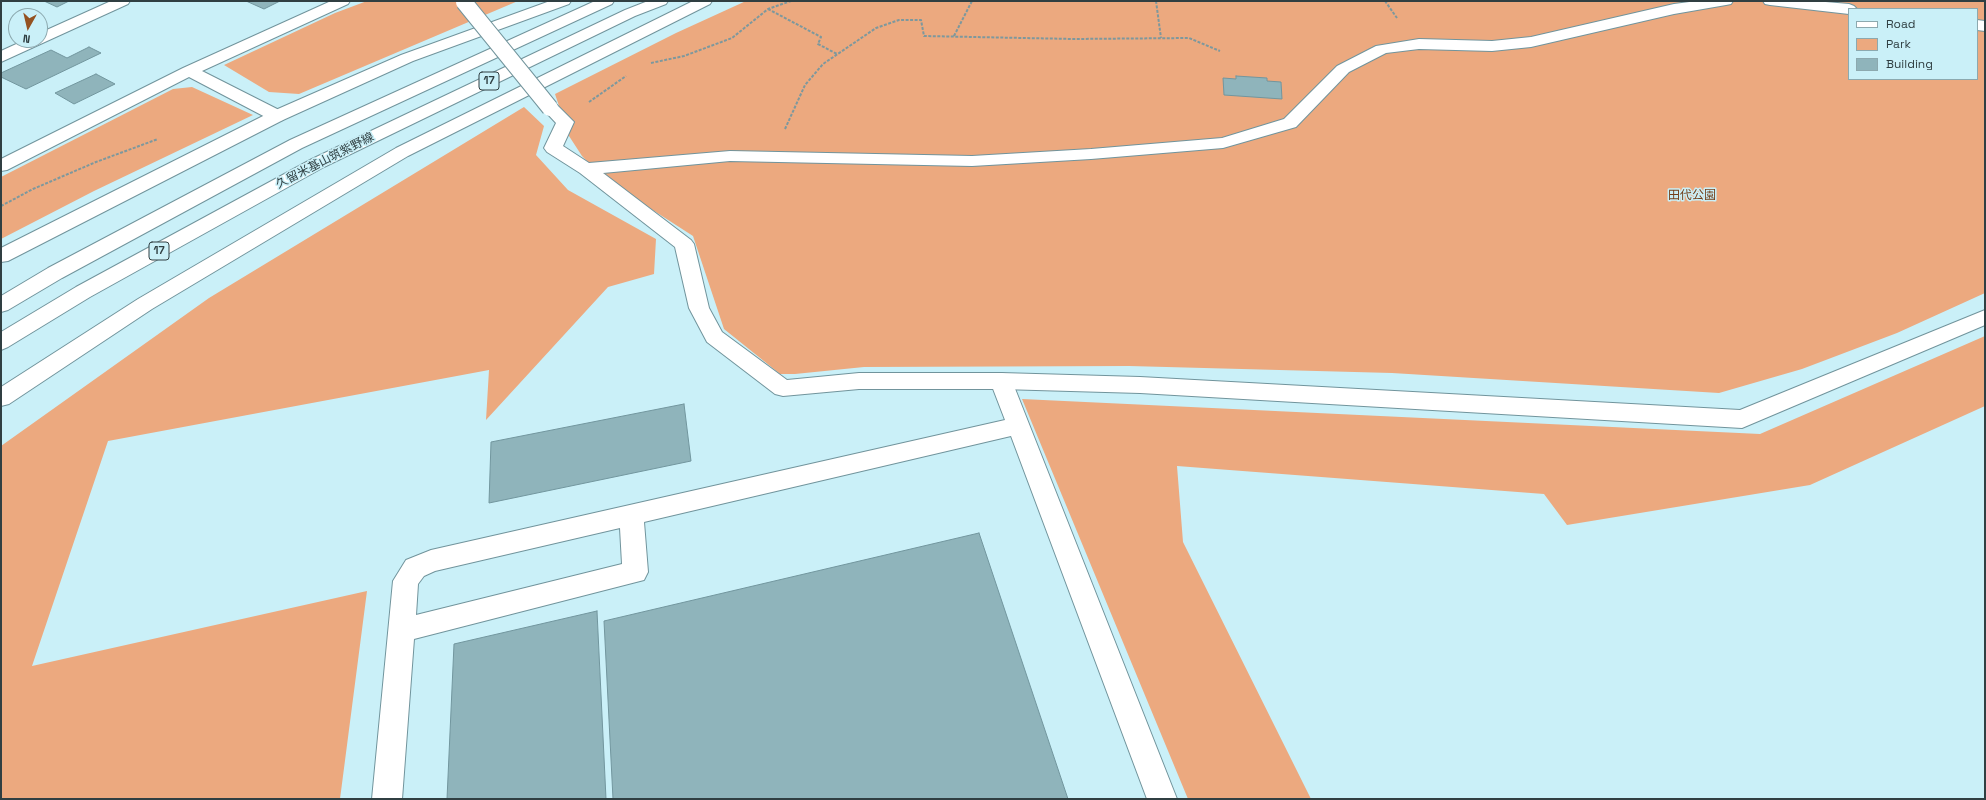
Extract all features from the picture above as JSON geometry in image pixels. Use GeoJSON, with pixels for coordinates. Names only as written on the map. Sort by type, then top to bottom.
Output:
{"type":"FeatureCollection","features":[{"type":"Feature","properties":{"kind":"street"},"geometry":{"type":"LineString","coordinates":[[48,36],[123,1]]}},
{"type":"Feature","properties":{"kind":"street"},"geometry":{"type":"LineString","coordinates":[[1,166],[189,71],[343,1]]}},
{"type":"Feature","properties":{"kind":"street"},"geometry":{"type":"LineString","coordinates":[[1,256],[278,116],[407,58],[564,1]]}},
{"type":"Feature","properties":{"kind":"street","name":"17"},"geometry":{"type":"LineString","coordinates":[[1,305],[55,273],[296,144],[607,1]]}},
{"type":"Feature","properties":{"kind":"street","name":"久留米基山筑紫野線"},"geometry":{"type":"LineString","coordinates":[[1,342],[83,292],[318,163],[630,14],[661,1]]}},
{"type":"Feature","properties":{"kind":"street"},"geometry":{"type":"LineString","coordinates":[[1,398],[145,304],[402,152],[678,13],[705,1]]}},
{"type":"Feature","properties":{"kind":"street"},"geometry":{"type":"LineString","coordinates":[[586,169],[730,156],[972,161],[1091,154],[1223,143],[1290,123],[1343,69],[1382,49],[1420,44],[1492,46],[1531,42],[1674,9],[1726,1]]}},
{"type":"Feature","properties":{"kind":"street"},"geometry":{"type":"LineString","coordinates":[[1770,1],[1848,10]]}},
{"type":"Feature","properties":{"kind":"street"},"geometry":{"type":"LineString","coordinates":[[464,2],[550,108],[565,122],[553,148],[586,169],[684,244],[699,308],[714,337],[783,388],[859,381],[1001,381],[1148,385],[1742,419],[1985,316]]}},
{"type":"Feature","properties":{"kind":"street"},"geometry":{"type":"LineString","coordinates":[[1,57],[21,48]]}},
{"type":"Feature","properties":{"kind":"street"},"geometry":{"type":"LineString","coordinates":[[189,71],[278,116]]}},
{"type":"Feature","properties":{"kind":"street"},"geometry":{"type":"LineString","coordinates":[[1001,381],[1162,799]]}},
{"type":"Feature","properties":{"kind":"street"},"geometry":{"type":"LineString","coordinates":[[386,799],[406,581],[415,568],[431,561],[1018,426]]}},
{"type":"Feature","properties":{"kind":"street"},"geometry":{"type":"LineString","coordinates":[[402,630],[635,572],[631,515]]}},
{"type":"Feature","properties":{"kind":"path"},"geometry":{"type":"LineString","coordinates":[[648,63],[684,56],[732,38],[768,9],[791,1]]}},
{"type":"Feature","properties":{"kind":"path"},"geometry":{"type":"LineString","coordinates":[[954,36],[972,1]]}},
{"type":"Feature","properties":{"kind":"path"},"geometry":{"type":"LineString","coordinates":[[1156,1],[1161,38]]}},
{"type":"Feature","properties":{"kind":"path"},"geometry":{"type":"LineString","coordinates":[[768,9],[821,37],[818,44],[837,54]]}},
{"type":"Feature","properties":{"kind":"path"},"geometry":{"type":"LineString","coordinates":[[772,156],[805,85],[823,64],[876,28],[900,20],[921,20],[924,36],[1073,39],[1189,38],[1220,51]]}},
{"type":"Feature","properties":{"kind":"path"},"geometry":{"type":"LineString","coordinates":[[565,122],[630,73]]}},
{"type":"Feature","properties":{"kind":"path"},"geometry":{"type":"LineString","coordinates":[[1,206],[33,189],[96,162],[165,137]]}},
{"type":"Feature","properties":{"kind":"green space"},"geometry":{"type":"Polygon","coordinates":[[[367,1],[518,1],[299,94],[269,92],[224,65],[335,13],[367,1]]]}},
{"type":"Feature","properties":{"kind":"green space","name":"田代公園"},"geometry":{"type":"Polygon","coordinates":[[[746,1],[1985,1],[1985,293],[1897,333],[1802,369],[1719,393],[1392,373],[1129,366],[864,367],[795,374],[780,374],[724,329],[693,236],[603,178],[582,156],[569,136],[555,94],[676,33],[746,1]]]}},
{"type":"Feature","properties":{"kind":"green space"},"geometry":{"type":"Polygon","coordinates":[[[192,87],[253,115],[94,191],[1,239],[1,177],[173,89],[192,87]]]}},
{"type":"Feature","properties":{"kind":"green space"},"geometry":{"type":"Polygon","coordinates":[[[524,107],[544,126],[536,155],[568,190],[656,239],[654,274],[608,287],[486,420],[489,370],[108,441],[32,666],[367,591],[340,799],[1,799],[1,446],[209,298],[524,107]]]}},
{"type":"Feature","properties":{"kind":"green space"},"geometry":{"type":"Polygon","coordinates":[[[1985,336],[1985,406],[1810,485],[1567,525],[1544,494],[1177,466],[1183,542],[1311,799],[1188,799],[1022,399],[1760,434],[1985,336]]]}},
{"type":"Feature","properties":{"kind":"building"},"geometry":{"type":"Polygon","coordinates":[[[44,1],[69,1],[57,7],[44,1]]]}},
{"type":"Feature","properties":{"kind":"building"},"geometry":{"type":"Polygon","coordinates":[[[246,1],[280,1],[264,9],[246,1]]]}},
{"type":"Feature","properties":{"kind":"building"},"geometry":{"type":"Polygon","coordinates":[[[89,47],[101,53],[26,89],[1,77],[1,73],[51,50],[67,58],[89,47]]]}},
{"type":"Feature","properties":{"kind":"building"},"geometry":{"type":"Polygon","coordinates":[[[96,74],[115,84],[74,104],[55,93],[96,74]]]}},
{"type":"Feature","properties":{"kind":"building"},"geometry":{"type":"Polygon","coordinates":[[[1236,76],[1267,78],[1267,81],[1281,82],[1282,99],[1224,95],[1223,78],[1236,79],[1236,76]]]}},
{"type":"Feature","properties":{"kind":"building"},"geometry":{"type":"Polygon","coordinates":[[[684,404],[691,461],[489,503],[491,442],[684,404]]]}},
{"type":"Feature","properties":{"kind":"building"},"geometry":{"type":"Polygon","coordinates":[[[979,533],[1068,799],[613,799],[604,621],[979,533]]]}},
{"type":"Feature","properties":{"kind":"building"},"geometry":{"type":"Polygon","coordinates":[[[597,611],[606,799],[447,799],[454,644],[597,611]]]}}]}
